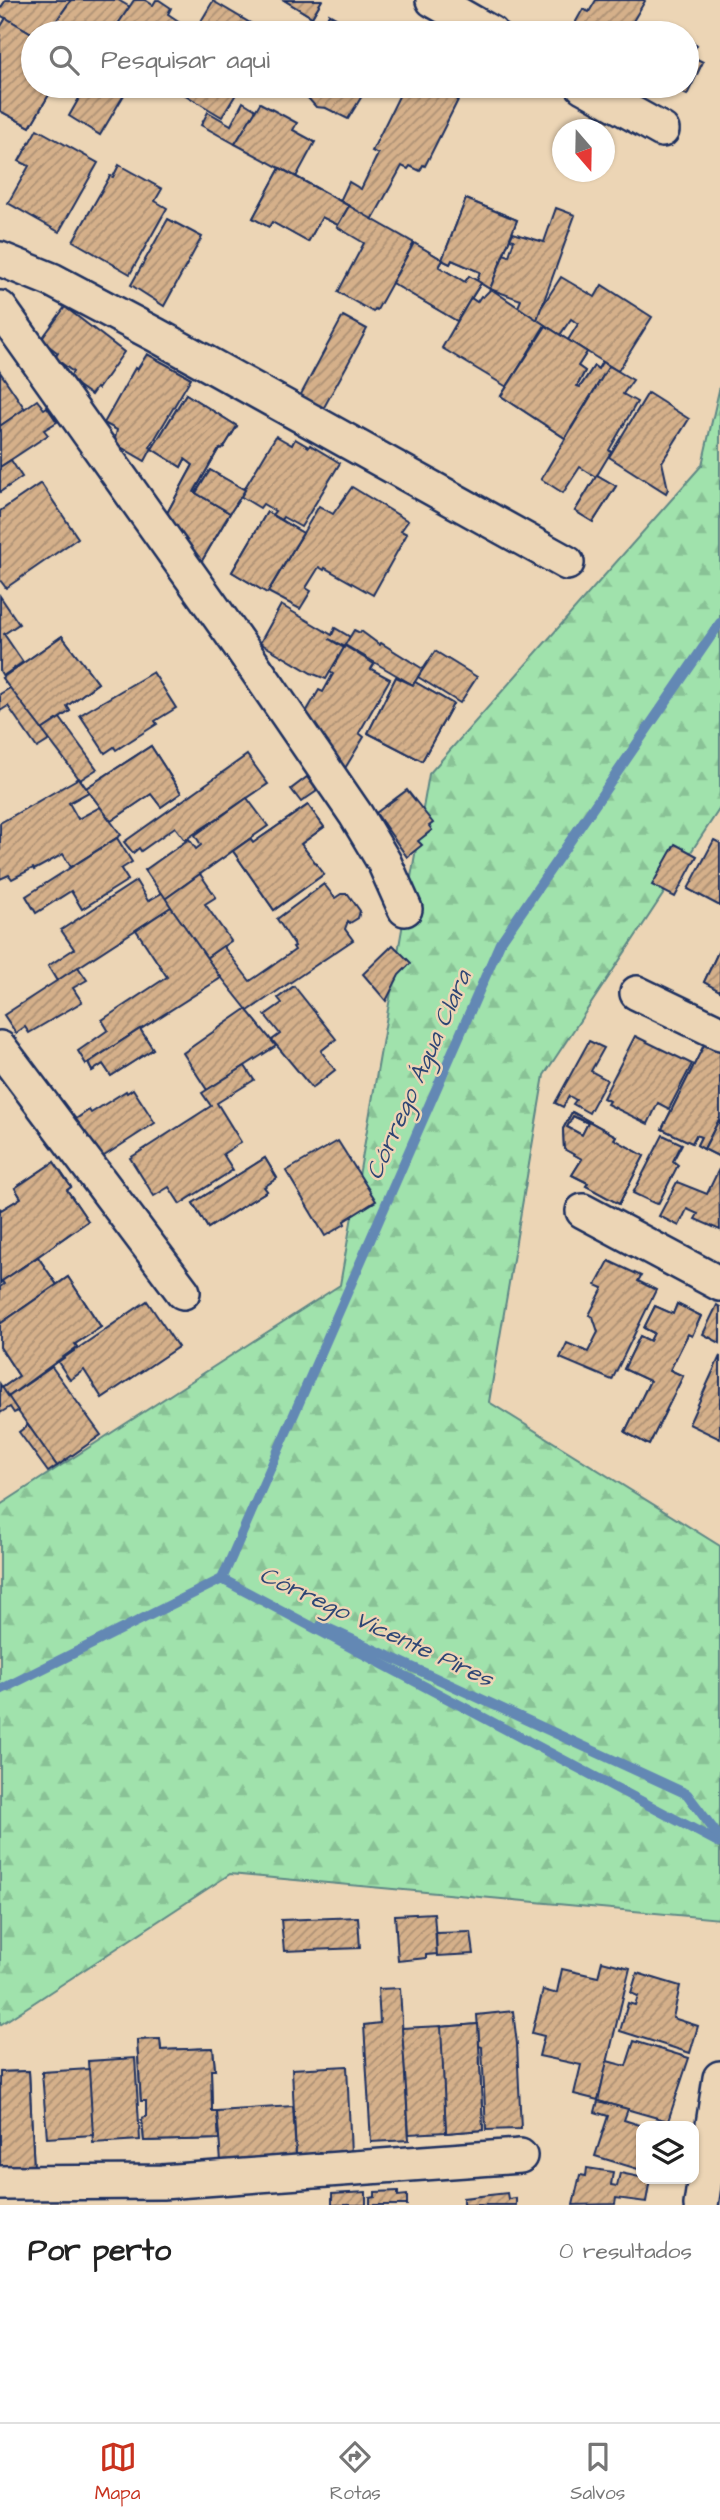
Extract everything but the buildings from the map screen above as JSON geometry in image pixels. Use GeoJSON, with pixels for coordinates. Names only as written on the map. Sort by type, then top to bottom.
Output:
{"type":"FeatureCollection","features":[{"type":"Feature","properties":{"kind":"street"},"geometry":{"type":"LineString","coordinates":[[433,0],[470,21]]}},
{"type":"Feature","properties":{"kind":"street"},"geometry":{"type":"LineString","coordinates":[[605,98],[662,130]]}},
{"type":"Feature","properties":{"kind":"street"},"geometry":{"type":"LineString","coordinates":[[0,259],[52,280],[156,335],[567,563]]}},
{"type":"Feature","properties":{"kind":"street"},"geometry":{"type":"LineString","coordinates":[[0,308],[243,650],[356,815],[384,862],[405,909]]}},
{"type":"Feature","properties":{"kind":"street"},"geometry":{"type":"LineString","coordinates":[[637,993],[720,1033]]}},
{"type":"Feature","properties":{"kind":"street"},"geometry":{"type":"LineString","coordinates":[[0,1048],[183,1292]]}},
{"type":"Feature","properties":{"kind":"street"},"geometry":{"type":"LineString","coordinates":[[583,1211],[720,1284]]}},
{"type":"Feature","properties":{"kind":"street"},"geometry":{"type":"LineString","coordinates":[[701,2205],[720,2078]]}},
{"type":"Feature","properties":{"kind":"street"},"geometry":{"type":"LineString","coordinates":[[0,2183],[163,2194],[520,2156]]}},
{"type":"Feature","properties":{"kind":"green space"},"geometry":{"type":"Polygon","coordinates":[[[720,386],[720,808],[544,1075],[489,1402],[720,1546],[720,1919],[230,1874],[0,2025],[0,1505],[340,1285],[429,774],[702,465],[720,386]]]}},
{"type":"Feature","properties":{"kind":"waterway","name":"Córrego Água Clara"},"geometry":{"type":"LineString","coordinates":[[720,623],[500,943],[222,1579],[720,1843]]}},
{"type":"Feature","properties":{"kind":"waterway","name":"Córrego Vicente Pires"},"geometry":{"type":"LineString","coordinates":[[0,1690],[222,1579],[225,1581]]}},
{"type":"Feature","properties":{"kind":"waterway","name":"Córrego Vicente Pires"},"geometry":{"type":"LineString","coordinates":[[321,1625],[687,1794],[720,1838]]}}]}
